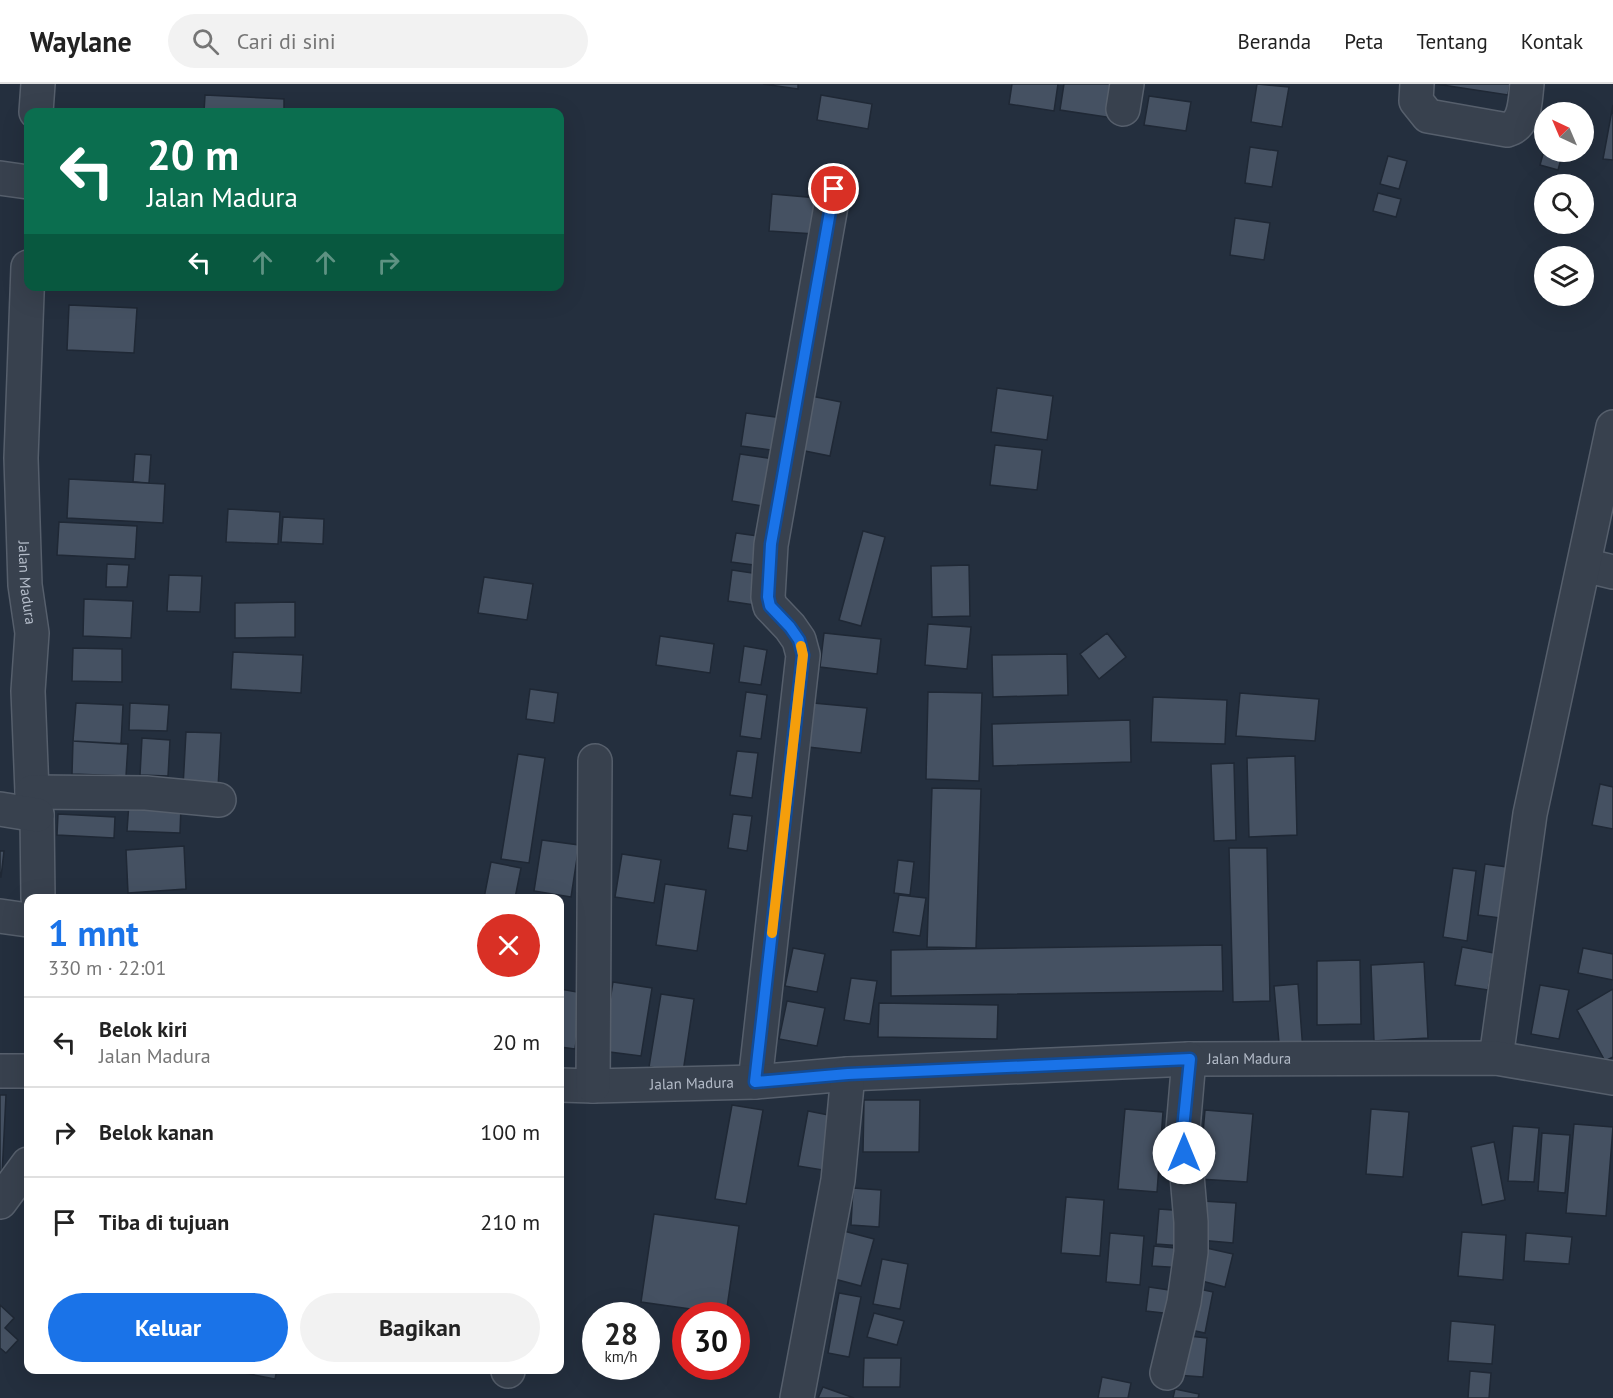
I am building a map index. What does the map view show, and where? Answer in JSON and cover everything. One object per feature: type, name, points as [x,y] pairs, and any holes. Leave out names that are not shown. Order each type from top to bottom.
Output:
[{"type":"street","points":[[36,108],[38,84]]},
{"type":"street","points":[[1417,84],[1416,101],[1428,116],[1507,130],[1519,124],[1527,84]]},
{"type":"street","points":[[0,178],[24,181]]},
{"type":"street","points":[[755,1082],[803,655],[799,640],[770,606],[768,597],[771,544],[834,189]]},
{"type":"street","name":"Jalan Madura","points":[[24,278],[13,307],[25,585],[32,633],[14,690],[35,804],[38,894]]},
{"type":"street","points":[[1496,1058],[1530,814],[1598,568],[1613,427]]},
{"type":"street","points":[[593,1086],[595,761]]},
{"type":"street","points":[[0,809],[146,793],[219,800]]},
{"type":"street","points":[[0,916],[24,919]]},
{"type":"street","name":"Jalan Madura","points":[[564,1085],[755,1082],[848,1074],[1190,1059],[1496,1058],[1613,1078]]},
{"type":"street","points":[[1167,1373],[1184,1302],[1191,1252],[1191,1222],[1183,1129],[1190,1059]]},
{"type":"street","points":[[0,1071],[24,1071]]},
{"type":"street","points":[[797,1398],[838,1180],[848,1074]]},
{"type":"street","points":[[0,1202],[24,1169]]},
{"type":"building","points":[[763,84],[798,84],[798,89]]},
{"type":"building","points":[[1012,84],[1058,84],[1054,111],[1009,104]]},
{"type":"building","points":[[1064,84],[1118,84],[1113,118],[1060,110]]},
{"type":"building","points":[[1257,84],[1289,87],[1282,127],[1251,122]]},
{"type":"building","points":[[1436,84],[1510,84],[1508,95]]},
{"type":"building","points":[[205,95],[284,99],[284,108],[204,108]]},
{"type":"building","points":[[821,95],[872,104],[868,129],[817,120]]},
{"type":"building","points":[[1149,96],[1191,102],[1186,131],[1144,125]]},
{"type":"building","points":[[1613,105],[1613,160],[1603,159]]},
{"type":"building","points":[[1250,147],[1278,151],[1272,187],[1245,183]]},
{"type":"building","points":[[1388,156],[1407,161],[1399,189],[1380,184]]},
{"type":"building","points":[[1541,162],[1560,162],[1558,170],[1540,165]]},
{"type":"building","points":[[1378,193],[1401,199],[1396,217],[1373,211]]},
{"type":"building","points":[[772,194],[818,198],[815,234],[769,231]]},
{"type":"building","points":[[1235,218],[1270,223],[1264,260],[1230,255]]},
{"type":"building","points":[[69,305],[137,308],[134,353],[67,350]]},
{"type":"building","points":[[997,388],[1053,396],[1047,440],[991,432]]},
{"type":"building","points":[[811,396],[841,402],[830,456],[800,450]]},
{"type":"building","points":[[746,413],[783,418],[778,451],[741,446]]},
{"type":"building","points":[[995,445],[1042,450],[1037,490],[990,485]]},
{"type":"building","points":[[135,454],[151,455],[149,483],[133,482]]},
{"type":"building","points":[[740,454],[775,459],[768,507],[732,501]]},
{"type":"building","points":[[69,479],[165,484],[163,523],[67,518]]},
{"type":"building","points":[[228,509],[280,512],[278,544],[226,542]]},
{"type":"building","points":[[283,517],[324,519],[323,544],[281,542]]},
{"type":"building","points":[[59,522],[137,526],[135,559],[57,555]]},
{"type":"building","points":[[863,531],[885,537],[861,626],[839,620]]},
{"type":"building","points":[[736,533],[758,536],[754,565],[731,562]]},
{"type":"building","points":[[107,564],[129,565],[127,587],[106,587]]},
{"type":"building","points":[[969,565],[970,616],[932,617],[931,566]]},
{"type":"building","points":[[732,570],[766,575],[761,606],[728,601]]},
{"type":"building","points":[[169,575],[202,576],[200,612],[167,611]]},
{"type":"building","points":[[484,577],[533,584],[527,620],[478,613]]},
{"type":"building","points":[[84,599],[133,601],[131,638],[83,636]]},
{"type":"building","points":[[295,602],[295,637],[235,638],[235,603]]},
{"type":"building","points":[[928,624],[971,627],[967,669],[925,665]]},
{"type":"building","points":[[824,633],[881,639],[877,674],[820,667]]},
{"type":"building","points":[[1107,633],[1126,657],[1099,679],[1080,654]]},
{"type":"building","points":[[660,636],[714,644],[710,673],[656,665]]},
{"type":"building","points":[[744,646],[767,650],[761,685],[739,682]]},
{"type":"building","points":[[73,648],[122,649],[122,682],[72,681]]},
{"type":"building","points":[[233,652],[303,655],[301,693],[231,689]]},
{"type":"building","points":[[1067,654],[1068,695],[993,697],[992,655]]},
{"type":"building","points":[[530,689],[558,693],[554,723],[526,719]]},
{"type":"building","points":[[746,692],[767,695],[761,739],[740,736]]},
{"type":"building","points":[[928,692],[982,693],[979,781],[926,779]]},
{"type":"building","points":[[1240,693],[1319,699],[1315,741],[1236,736]]},
{"type":"building","points":[[1153,697],[1227,700],[1225,744],[1151,742]]},
{"type":"building","points":[[76,703],[123,705],[121,744],[73,741]]},
{"type":"building","points":[[130,703],[169,705],[167,731],[129,730]]},
{"type":"building","points":[[813,703],[867,708],[861,753],[808,747]]},
{"type":"building","points":[[1130,720],[1131,762],[993,766],[992,724]]},
{"type":"building","points":[[186,732],[221,733],[218,788],[183,787]]},
{"type":"building","points":[[142,738],[170,740],[168,776],[140,775]]},
{"type":"building","points":[[73,741],[128,744],[126,776],[72,774]]},
{"type":"building","points":[[737,751],[758,753],[752,798],[730,795]]},
{"type":"building","points":[[518,754],[545,758],[529,863],[501,859]]},
{"type":"building","points":[[1295,756],[1297,835],[1249,837],[1247,758]]},
{"type":"building","points":[[1234,763],[1236,840],[1214,841],[1211,764]]},
{"type":"building","points":[[1600,784],[1613,787],[1613,829],[1592,825]]},
{"type":"building","points":[[932,788],[981,789],[976,948],[927,947]]},
{"type":"building","points":[[129,803],[181,806],[180,833],[127,831]]},
{"type":"building","points":[[58,814],[115,817],[114,838],[57,835]]},
{"type":"building","points":[[733,814],[752,816],[747,851],[728,848]]},
{"type":"building","points":[[542,840],[579,845],[571,897],[564,894],[534,891]]},
{"type":"building","points":[[184,846],[186,889],[128,893],[126,850]]},
{"type":"building","points":[[1229,848],[1267,848],[1270,1001],[1233,1002]]},
{"type":"building","points":[[0,851],[4,851],[1,877],[0,877]]},
{"type":"building","points":[[622,854],[661,860],[654,903],[615,897]]},
{"type":"building","points":[[898,860],[914,862],[910,895],[894,893]]},
{"type":"building","points":[[491,862],[521,868],[516,894],[485,894]]},
{"type":"building","points":[[1485,864],[1507,867],[1500,918],[1478,915]]},
{"type":"building","points":[[1453,868],[1476,871],[1467,941],[1443,937]]},
{"type":"building","points":[[665,884],[706,890],[697,951],[656,945]]},
{"type":"building","points":[[899,895],[926,898],[920,936],[893,932]]},
{"type":"building","points":[[1222,945],[1223,991],[891,996],[891,950]]},
{"type":"building","points":[[1462,947],[1494,953],[1488,990],[1455,985]]},
{"type":"building","points":[[793,948],[825,954],[817,992],[785,986]]},
{"type":"building","points":[[1583,948],[1613,954],[1613,980],[1578,973]]},
{"type":"building","points":[[1360,960],[1361,1024],[1317,1025],[1317,961]]},
{"type":"building","points":[[1424,962],[1428,1038],[1374,1041],[1371,965]]},
{"type":"building","points":[[851,978],[877,981],[870,1024],[844,1020]]},
{"type":"building","points":[[613,982],[652,988],[641,1056],[602,1051]]},
{"type":"building","points":[[1298,984],[1303,1051],[1280,1054],[1274,986]]},
{"type":"building","points":[[1540,985],[1569,990],[1559,1039],[1531,1034]]},
{"type":"building","points":[[1613,989],[1613,1057],[1605,1061],[1577,1010]]},
{"type":"building","points":[[564,990],[583,993],[575,1049],[564,1048]]},
{"type":"building","points":[[661,994],[694,999],[683,1072],[649,1067]]},
{"type":"building","points":[[787,1001],[825,1008],[817,1046],[779,1039]]},
{"type":"building","points":[[879,1003],[998,1005],[997,1039],[878,1037]]},
{"type":"building","points":[[0,1095],[6,1095],[2,1176],[0,1176]]},
{"type":"building","points":[[864,1100],[920,1100],[919,1152],[863,1152]]},
{"type":"building","points":[[732,1105],[763,1110],[746,1204],[715,1199]]},
{"type":"building","points":[[1125,1109],[1163,1112],[1157,1192],[1118,1189]]},
{"type":"building","points":[[1371,1109],[1409,1112],[1403,1177],[1366,1174]]},
{"type":"building","points":[[1205,1110],[1253,1114],[1247,1182],[1199,1179]]},
{"type":"building","points":[[808,1111],[839,1117],[829,1171],[798,1166]]},
{"type":"building","points":[[1574,1124],[1613,1127],[1606,1216],[1566,1213]]},
{"type":"building","points":[[1513,1126],[1539,1128],[1534,1182],[1508,1181]]},
{"type":"building","points":[[1542,1133],[1570,1135],[1565,1193],[1538,1191]]},
{"type":"building","points":[[1494,1142],[1505,1200],[1482,1205],[1471,1147]]},
{"type":"building","points":[[853,1188],[881,1190],[879,1227],[851,1225]]},
{"type":"building","points":[[1066,1197],[1104,1200],[1100,1256],[1061,1253]]},
{"type":"building","points":[[1202,1201],[1236,1203],[1233,1243],[1199,1240]]},
{"type":"building","points":[[1159,1209],[1186,1211],[1183,1246],[1156,1244]]},
{"type":"building","points":[[654,1214],[739,1226],[728,1302],[672,1302],[672,1306],[660,1305],[660,1302],[641,1302]]},
{"type":"building","points":[[840,1230],[874,1239],[861,1286],[827,1277]]},
{"type":"building","points":[[1462,1232],[1506,1235],[1503,1280],[1458,1276]]},
{"type":"building","points":[[1110,1233],[1144,1236],[1140,1285],[1106,1282]]},
{"type":"building","points":[[1526,1233],[1572,1237],[1569,1264],[1524,1261]]},
{"type":"building","points":[[1154,1246],[1186,1249],[1185,1268],[1152,1266]]},
{"type":"building","points":[[1202,1247],[1233,1254],[1225,1287],[1194,1279]]},
{"type":"building","points":[[882,1259],[908,1264],[900,1309],[873,1304]]},
{"type":"building","points":[[1149,1287],[1176,1291],[1172,1314],[1146,1311]]},
{"type":"building","points":[[1195,1288],[1213,1292],[1205,1333],[1186,1329]]},
{"type":"building","points":[[839,1293],[861,1297],[849,1357],[828,1353]]},
{"type":"building","points":[[0,1305],[14,1318],[5,1328],[18,1340],[6,1353],[0,1348]]},
{"type":"building","points":[[874,1313],[904,1321],[897,1345],[867,1337]]},
{"type":"building","points":[[1451,1321],[1495,1325],[1492,1364],[1448,1361]]},
{"type":"building","points":[[1180,1335],[1207,1338],[1203,1377],[1176,1375]]},
{"type":"building","points":[[864,1358],[901,1358],[900,1387],[863,1387]]},
{"type":"building","points":[[1470,1371],[1491,1373],[1489,1398],[1468,1398]]},
{"type":"building","points":[[249,1374],[276,1374],[275,1379]]},
{"type":"building","points":[[1102,1377],[1131,1383],[1128,1398],[1098,1398]]},
{"type":"building","points":[[823,1387],[854,1398],[818,1398]]},
{"type":"building","points":[[1175,1389],[1199,1394],[1198,1398],[1173,1398]]},
{"type":"slow traffic","points":[[772,933],[803,655],[801,646]]},
{"type":"route","points":[[834,189],[771,544],[768,597],[770,606],[799,640],[803,655],[755,1082],[848,1074],[1190,1059],[1183,1129],[1184,1153]]}]
